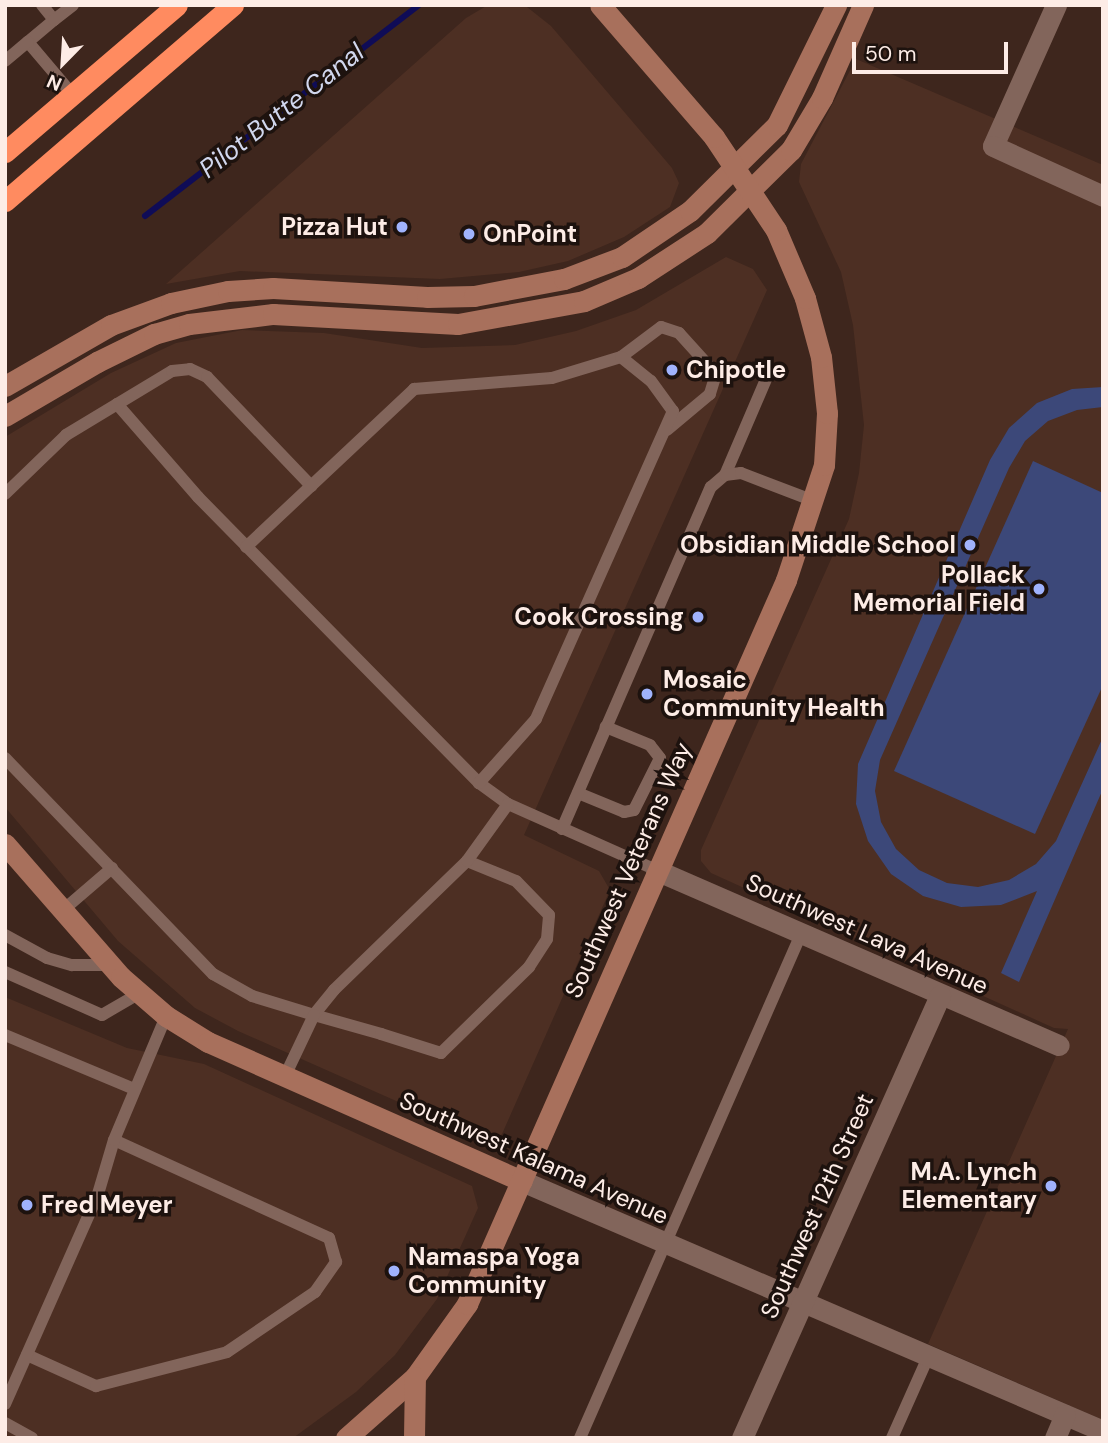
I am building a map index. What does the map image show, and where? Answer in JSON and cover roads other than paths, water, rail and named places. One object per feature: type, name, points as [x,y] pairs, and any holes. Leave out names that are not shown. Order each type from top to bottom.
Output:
[{"type":"highway","points":[[5,152],[177,5]]},
{"type":"highway","points":[[5,201],[233,5]]},
{"type":"main road","name":"Southwest Veterans Way","points":[[346,1438],[415,1377],[467,1304],[786,580],[824,465],[827,413],[821,357],[793,264],[738,169],[600,5]]},
{"type":"main road","points":[[5,386],[111,325],[172,303],[228,291],[286,288],[439,297],[518,291],[564,279],[622,257],[657,236],[738,169],[781,120],[836,5]]},
{"type":"main road","points":[[5,416],[97,362],[154,334],[189,324],[273,314],[458,324],[584,301],[638,278],[676,255],[753,192],[791,150],[822,98],[863,5]]},
{"type":"main road","name":"Southwest Kalama Avenue","points":[[5,844],[110,965],[166,1016],[208,1042],[522,1181]]},
{"type":"main road","points":[[414,1438],[415,1377]]},
{"type":"street","points":[[1056,5],[993,146],[1103,196]]},
{"type":"street","name":"Southwest Lava Avenue","points":[[656,870],[1059,1045]]},
{"type":"street","name":"Southwest 12th Street","points":[[742,1438],[940,995]]},
{"type":"street","name":"Southwest Kalama Avenue","points":[[522,1181],[664,1245],[1103,1431]]},
{"type":"street","points":[[1055,1438],[1065,1415]]},
{"type":"lane","points":[[42,5],[54,20]]},
{"type":"lane","points":[[5,61],[73,5]]},
{"type":"lane","points":[[28,42],[73,95]]},
{"type":"lane","points":[[246,547],[414,389],[552,378],[621,357],[661,327],[679,333],[716,374],[710,394],[664,432]]},
{"type":"lane","points":[[479,783],[536,719],[673,411],[651,381],[621,357]]},
{"type":"lane","points":[[5,494],[66,435],[172,371],[190,369],[207,377],[311,486]]},
{"type":"lane","points":[[562,829],[711,487],[724,475],[770,370]]},
{"type":"lane","points":[[117,404],[246,547],[479,783],[508,804],[656,870]]},
{"type":"lane","points":[[724,475],[741,473],[814,501]]},
{"type":"lane","points":[[578,793],[624,812],[634,810],[660,758],[660,751],[650,745],[606,727]]},
{"type":"lane","points":[[5,758],[214,974],[251,996],[441,1053],[529,967],[547,939],[549,915],[516,881],[467,861]]},
{"type":"lane","points":[[285,1076],[314,1014],[467,861],[508,804]]},
{"type":"lane","points":[[62,911],[112,869]]},
{"type":"lane","points":[[580,1438],[801,934]]},
{"type":"lane","points":[[5,935],[47,958],[72,965],[110,965]]},
{"type":"lane","points":[[5,972],[102,1015],[140,993]]},
{"type":"lane","points":[[5,1404],[98,1194],[114,1140],[166,1016]]},
{"type":"lane","points":[[5,1035],[134,1089]]},
{"type":"lane","points":[[27,1355],[96,1386],[227,1352],[315,1293],[336,1262],[329,1238],[114,1140]]},
{"type":"lane","points":[[892,1438],[928,1357]]},
{"type":"lane","points":[[5,1423],[32,1438]]},
{"type":"waterway","name":"Pilot Butte Canal","points":[[145,216],[419,5]]},
{"type":"place","name":"Pizza Hut","points":[[402,227]]},
{"type":"place","name":"OnPoint","points":[[469,234]]},
{"type":"place","name":"Chipotle","points":[[672,370]]},
{"type":"place","name":"Obsidian Middle School","points":[[970,545]]},
{"type":"place","name":"Pollack Memorial Field","points":[[1039,589]]},
{"type":"place","name":"Cook Crossing","points":[[698,617]]},
{"type":"place","name":"Mosaic Community Health","points":[[647,694]]},
{"type":"place","name":"M.A. Lynch Elementary","points":[[1051,1186]]},
{"type":"place","name":"Fred Meyer","points":[[27,1205]]},
{"type":"place","name":"Namaspa Yoga Community","points":[[394,1271]]}]
